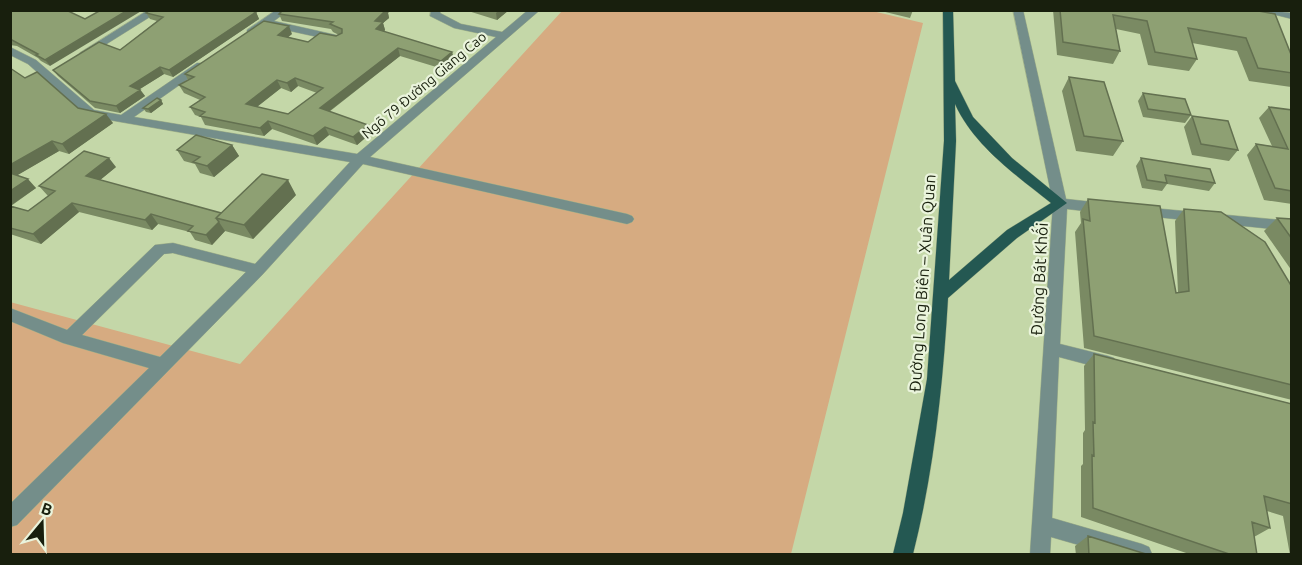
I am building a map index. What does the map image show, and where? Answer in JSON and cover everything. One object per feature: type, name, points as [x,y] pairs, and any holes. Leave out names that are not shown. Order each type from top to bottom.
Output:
[{"type":"main road","name":"Đường Long Biên – Xuân Quan","points":[[903,555],[913,513],[935,379],[950,141],[948,10]]},
{"type":"main road","points":[[941,295],[1012,234],[1060,204],[1007,161],[968,119],[948,77]]},
{"type":"street","points":[[75,59],[156,10]]},
{"type":"street","points":[[239,39],[284,10]]},
{"type":"street","points":[[436,10],[434,14],[458,26],[505,36]]},
{"type":"street","name":"Ngõ 79 Đường Giang Cao","points":[[10,518],[258,270],[360,159],[535,10]]},
{"type":"street","name":"Đường Bát Khối","points":[[1018,10],[1060,204],[1040,555]]},
{"type":"street","points":[[1268,10],[1292,16]]},
{"type":"street","points":[[266,23],[339,39]]},
{"type":"street","points":[[10,50],[51,73],[90,113],[360,159],[627,219]]},
{"type":"street","points":[[123,119],[212,57]]},
{"type":"street","points":[[1060,204],[1292,226]]},
{"type":"street","points":[[1250,223],[1262,242]]},
{"type":"street","points":[[69,338],[160,249],[173,248],[258,270]]},
{"type":"street","points":[[10,314],[69,338],[163,365]]},
{"type":"street","points":[[1053,349],[1121,366]]},
{"type":"street","points":[[1042,525],[1142,555]]},
{"type":"shaded area","points":[[868,10],[923,23],[791,554],[11,554],[10,302],[240,364],[562,11]]},
{"type":"building","points":[[10,10],[66,10],[85,19],[101,10],[128,10],[45,60],[10,39]]},
{"type":"building","points":[[150,10],[247,10],[256,12],[169,70],[160,67],[130,86],[140,90],[116,106],[90,101],[53,70],[99,42],[120,50],[163,17],[146,13]]},
{"type":"building","points":[[283,10],[386,10],[375,21],[383,22],[376,29],[452,52],[441,61],[398,48],[320,108],[368,125],[353,137],[325,127],[313,136],[268,121],[260,128],[200,116],[205,112],[190,107],[205,97],[179,85],[194,77],[185,74],[264,21],[289,26],[278,35],[308,42],[320,33],[336,36],[342,33],[342,29],[330,24],[333,22],[279,14]],"holes":[[[295,78],[323,88],[288,114],[246,104],[277,80],[287,83]]]},
{"type":"building","points":[[1060,10],[1253,10],[1275,14],[1292,57],[1292,73],[1258,68],[1246,38],[1188,28],[1197,59],[1155,52],[1147,21],[1113,15],[1120,51],[1063,42]]},
{"type":"building","points":[[10,68],[25,78],[37,72],[78,108],[106,114],[62,144],[52,141],[10,165]]},
{"type":"building","points":[[1069,77],[1104,82],[1123,141],[1084,136]]},
{"type":"building","points":[[1143,93],[1185,99],[1191,115],[1148,109]]},
{"type":"building","points":[[157,98],[161,100],[148,109],[143,108]]},
{"type":"building","points":[[1269,107],[1292,110],[1292,191],[1275,188],[1256,144],[1288,149]]},
{"type":"building","points":[[1192,116],[1228,121],[1238,150],[1201,144]]},
{"type":"building","points":[[196,135],[232,145],[207,166],[193,162],[200,157],[177,150]]},
{"type":"building","points":[[84,151],[109,158],[86,176],[221,213],[216,218],[219,222],[206,235],[188,231],[193,226],[151,214],[145,220],[72,203],[33,234],[10,228],[10,206],[28,211],[55,191],[39,186]]},
{"type":"building","points":[[1141,158],[1210,169],[1215,183],[1165,175],[1167,183],[1147,180]]},
{"type":"building","points":[[10,173],[28,179],[10,191]]},
{"type":"building","points":[[262,174],[288,180],[244,225],[216,218]]},
{"type":"building","points":[[1088,199],[1160,206],[1176,293],[1189,291],[1184,209],[1221,212],[1265,242],[1292,287],[1292,385],[1094,336],[1083,219],[1090,221]]},
{"type":"building","points":[[1277,218],[1292,219],[1292,239]]},
{"type":"building","points":[[1094,354],[1292,404],[1292,504],[1264,496],[1270,528],[1252,522],[1257,555],[1232,555],[1093,508]]},
{"type":"building","points":[[1088,536],[1149,555],[1089,555]]}]
